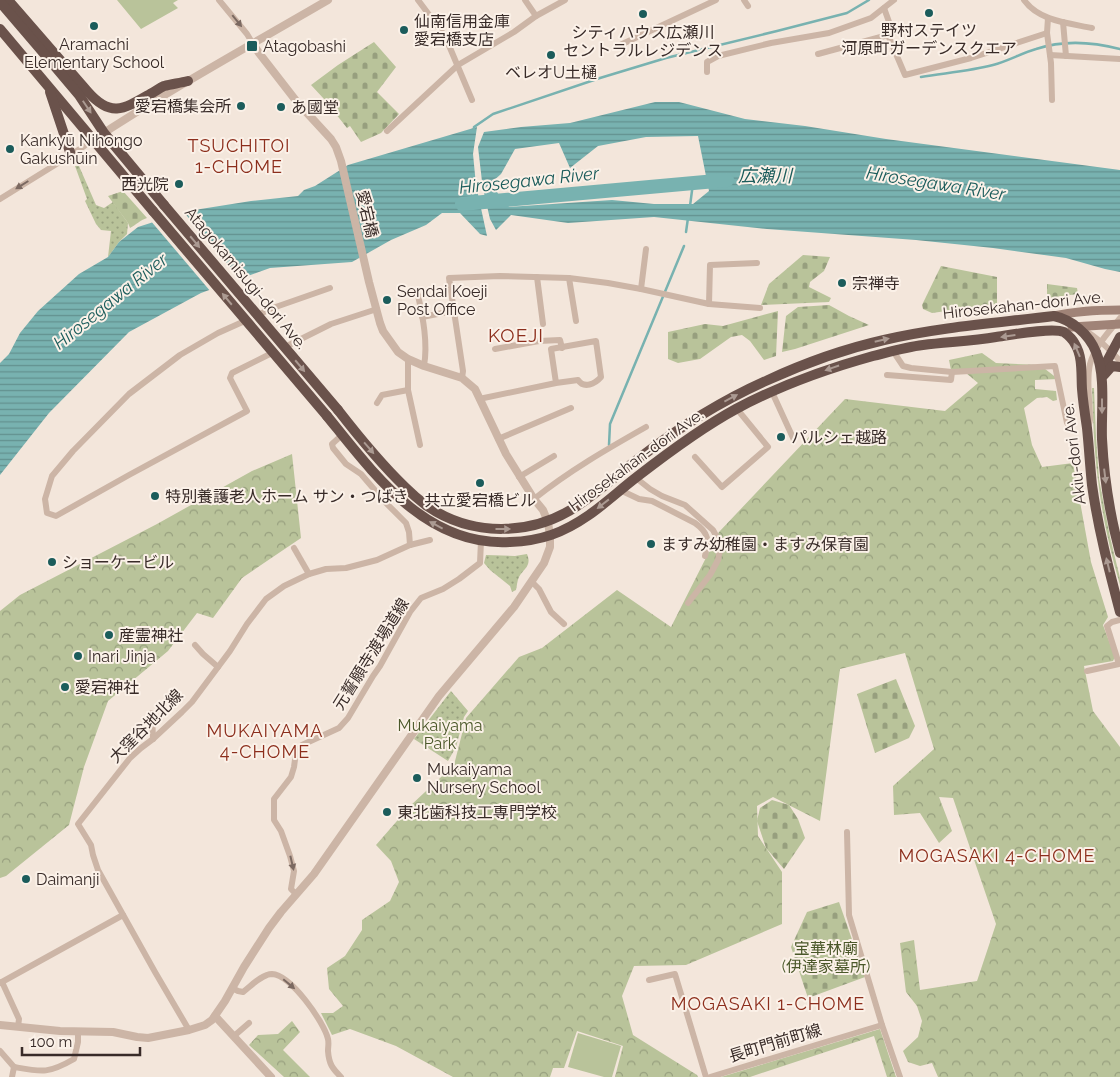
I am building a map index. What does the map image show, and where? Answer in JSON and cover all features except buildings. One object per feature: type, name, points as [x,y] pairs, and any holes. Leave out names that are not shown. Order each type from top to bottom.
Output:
[{"type":"highway","points":[[8,0],[101,105],[113,109],[128,107],[164,86],[188,81]]},
{"type":"highway","name":"Atagokamisugi-dori Ave.","points":[[0,2],[79,95],[104,133],[338,410]]},
{"type":"highway","name":"Atagokamisugi-dori Ave.","points":[[0,29],[327,416]]},
{"type":"highway","points":[[48,86],[71,155]]},
{"type":"highway","points":[[1054,316],[1063,318],[1076,326],[1098,347],[1102,378],[1104,465],[1111,515],[1120,553]]},
{"type":"highway","name":"Hirosekahan-dori Ave.","points":[[338,410],[390,473],[416,497],[435,511],[453,520],[489,529],[519,528],[548,522],[576,507],[642,456],[707,411],[797,367],[829,355],[883,340],[955,327],[1054,316]]},
{"type":"highway","name":"Hirosekahan-dori Ave.","points":[[327,416],[378,477],[406,506],[436,525],[457,535],[481,541],[500,543],[526,542],[550,536],[587,516],[679,444],[708,426],[772,392],[814,374],[850,362],[922,345],[1057,330]]},
{"type":"highway","name":"Akiu-dori Ave.","points":[[1057,330],[1064,332],[1070,337],[1080,353],[1082,390],[1098,522],[1120,612]]},
{"type":"highway","points":[[1102,378],[1106,363],[1120,337]]},
{"type":"highway","points":[[1102,378],[1112,366],[1120,368]]},
{"type":"main road","name":"Hirosekahan-dori Ave.","points":[[1054,316],[1068,312],[1120,310]]},
{"type":"main road","name":"Hirosekahan-dori Ave.","points":[[1057,330],[1118,322]]},
{"type":"street","points":[[219,0],[253,44]]},
{"type":"street","points":[[0,199],[188,81],[328,0]]},
{"type":"street","points":[[418,0],[445,36],[472,100]]},
{"type":"street","points":[[525,0],[536,16]]},
{"type":"street","points":[[387,130],[458,65],[565,0]]},
{"type":"street","points":[[618,46],[716,0]]},
{"type":"street","points":[[707,72],[707,62],[718,56],[771,43],[829,33],[871,18],[894,0]]},
{"type":"street","points":[[1024,0],[1032,9],[1048,18],[1092,28]]},
{"type":"street","points":[[818,54],[893,33],[884,8]]},
{"type":"street","points":[[1048,18],[1047,36],[1052,100]]},
{"type":"street","points":[[1063,22],[1066,56]]},
{"type":"street","points":[[888,35],[905,75],[1047,36]]},
{"type":"street","name":"愛宕橋","points":[[253,44],[297,102],[336,147],[380,323],[398,352],[408,359]]},
{"type":"street","points":[[1049,53],[1066,56],[1120,59]]},
{"type":"street","points":[[641,289],[646,249]]},
{"type":"street","points":[[709,304],[710,264],[757,263]]},
{"type":"street","points":[[462,378],[463,372],[453,311],[450,278],[500,276],[569,278],[608,282],[709,304],[760,308]]},
{"type":"street","points":[[537,277],[543,324]]},
{"type":"street","points":[[569,278],[576,321]]},
{"type":"street","points":[[330,288],[270,309],[218,333],[180,355],[129,394],[73,451],[52,476],[45,499],[47,513],[56,516],[247,411],[230,378],[232,373],[331,324],[377,309]]},
{"type":"street","points":[[418,295],[424,329],[424,366]]},
{"type":"street","points":[[422,317],[453,311]]},
{"type":"street","points":[[1087,430],[1090,420],[1090,366],[1098,347],[1118,322]]},
{"type":"street","points":[[495,349],[539,341],[560,340],[562,348]]},
{"type":"street","points":[[479,399],[556,383],[578,380],[580,384],[584,385],[596,382],[601,377],[596,341],[550,350],[556,383]]},
{"type":"street","points":[[1098,347],[1112,352],[1120,361]]},
{"type":"street","points":[[892,351],[904,366],[952,372],[1055,366],[1067,423]]},
{"type":"street","points":[[0,1025],[60,1031],[113,1032],[148,1038],[205,1025],[215,1016],[259,942],[281,912],[314,874],[439,696],[514,607],[544,563],[550,547],[548,522],[543,510],[519,477],[474,389],[462,378],[408,359],[408,390],[420,445]]},
{"type":"street","points":[[887,375],[951,380],[952,372]]},
{"type":"street","points":[[377,403],[382,395],[408,390]]},
{"type":"street","points":[[772,392],[794,440]]},
{"type":"street","points":[[498,438],[571,408]]},
{"type":"street","points":[[695,457],[722,487],[768,447],[738,409]]},
{"type":"street","points":[[534,499],[595,456],[646,427]]},
{"type":"street","points":[[342,435],[332,444],[333,448],[346,464],[361,474],[406,523],[410,545]]},
{"type":"street","points":[[519,477],[554,456]]},
{"type":"street","points":[[636,478],[662,496],[685,505],[712,530],[721,545],[718,560],[710,575],[688,603]]},
{"type":"street","points":[[620,490],[639,499],[652,501],[701,527],[706,532],[708,541],[705,556]]},
{"type":"street","name":"大窪谷地北線","points":[[189,1030],[98,870],[91,845],[78,824],[130,758],[192,702],[266,599],[284,586],[308,574],[326,569],[346,568],[377,560],[410,545],[430,540]]},
{"type":"street","name":"元誓願寺渡場道線","points":[[296,894],[292,888],[294,871],[290,856],[274,820],[274,800],[290,777],[294,767],[296,752],[302,745],[339,728],[348,718],[410,612],[421,598],[443,589],[480,563],[481,541]]},
{"type":"street","points":[[294,548],[308,574]]},
{"type":"street","points":[[532,582],[539,589],[551,612],[564,624]]},
{"type":"street","points":[[1087,671],[1119,664],[1107,626],[1112,622],[1120,620]]},
{"type":"street","points":[[195,645],[218,667]]},
{"type":"street","points":[[152,713],[153,739]]},
{"type":"street","points":[[847,832],[849,915],[900,1077]]},
{"type":"street","points":[[18,1027],[19,1019],[1,983],[123,915]]},
{"type":"street","points":[[232,988],[238,992],[243,992],[262,978],[274,974],[288,983],[308,1003],[317,1016],[328,1040],[330,1066],[341,1077]]},
{"type":"street","points":[[649,980],[675,974],[706,1077]]},
{"type":"street","points":[[215,1016],[271,1077]]},
{"type":"street","points":[[234,1036],[249,1023]]},
{"type":"street","name":"長町門前町線","points":[[710,1077],[882,1024]]},
{"type":"street","points":[[0,1051],[12,1074],[48,1071],[74,1059],[78,1042],[78,1031]]},
{"type":"green space","points":[[117,0],[178,0],[173,3],[178,8],[141,29]]},
{"type":"green space","points":[[374,42],[396,67],[377,92],[399,114],[381,133],[361,142],[350,126],[347,128],[311,85]]},
{"type":"green space","points":[[75,166],[79,166],[96,205],[104,208],[113,202],[128,223],[127,234],[108,257],[111,231],[101,230],[96,224],[85,201],[87,199]]},
{"type":"green space","points":[[123,191],[147,218],[130,228],[108,196]]},
{"type":"green space","points":[[803,255],[830,257],[824,271],[810,282],[809,287],[831,298],[829,302],[761,305],[769,284]]},
{"type":"green space","points":[[941,266],[997,277],[997,304],[932,313],[923,309],[922,305]]},
{"type":"green space","points":[[1047,284],[1077,288],[1078,294],[1047,298]]},
{"type":"green space","points":[[829,305],[869,325],[782,352],[786,316],[798,307]]},
{"type":"green space","points":[[778,311],[776,356],[764,360],[750,341],[742,335],[731,337],[700,359],[678,363],[668,359],[668,332],[705,324],[723,326]]},
{"type":"green space","points":[[982,353],[996,363],[1040,365],[1058,379],[1035,380],[1035,389],[1056,391],[1057,400],[1053,401],[1047,397],[1037,398],[1024,408],[1032,445],[1042,467],[1073,463],[1091,562],[1108,617],[1103,625],[1115,657],[1113,661],[1084,666],[1093,711],[1120,747],[1120,1077],[938,1077],[932,1063],[920,1066],[908,1062],[903,1051],[918,1037],[922,1021],[917,1006],[906,992],[900,943],[914,940],[920,990],[977,981],[996,924],[953,798],[939,797],[952,831],[939,843],[920,813],[894,815],[893,786],[934,749],[905,653],[840,669],[820,821],[773,797],[757,806],[758,836],[782,872],[782,924],[686,965],[634,966],[622,996],[633,1035],[698,1077],[615,1077],[623,1046],[577,1031],[564,1068],[553,1068],[550,1077],[453,1077],[396,1046],[350,1029],[332,1035],[321,1013],[333,1013],[343,1006],[329,989],[327,968],[345,956],[362,930],[362,920],[390,901],[399,882],[391,861],[376,845],[410,806],[454,765],[466,718],[519,657],[542,648],[617,590],[671,627],[719,532],[845,399],[945,411],[978,383],[966,373],[951,370],[949,360]]},
{"type":"green space","points":[[1092,388],[1094,388],[1099,479],[1120,585],[1107,533],[1100,493]]},
{"type":"green space","points":[[292,454],[301,538],[242,578],[213,618],[197,613],[168,651],[108,701],[84,767],[69,825],[6,876],[0,878],[0,611],[20,595],[157,524],[252,471]]},
{"type":"green space","points":[[527,554],[529,561],[527,567],[519,577],[516,590],[512,592],[510,586],[484,563],[486,555],[515,556]]},
{"type":"green space","points":[[896,679],[915,726],[909,738],[875,753],[857,694]]},
{"type":"green space","name":"Mukaiyama Park","points":[[451,691],[468,711],[464,717],[456,747],[448,761],[414,739]]},
{"type":"green space","points":[[772,800],[789,805],[798,819],[805,838],[784,869],[766,848],[757,821],[760,808]]},
{"type":"green space","name":"宝華林廟 (伊達家墓所)","points":[[839,902],[865,977],[808,998],[791,947],[807,912]]},
{"type":"green space","points":[[292,1021],[300,1032],[283,1050],[310,1077],[284,1077],[249,1045],[258,1035],[278,1034]]},
{"type":"green space","points":[[880,1029],[896,1077],[887,1077],[874,1036],[750,1077],[721,1077]]},
{"type":"green space","points":[[578,1033],[621,1046],[612,1077],[604,1077],[568,1067]]},
{"type":"water","name":"広瀬川","points":[[655,102],[679,102],[745,119],[1120,170],[1120,272],[1066,258],[993,248],[916,240],[767,229],[654,217],[568,223],[511,215],[496,230],[490,219],[484,193],[493,186],[507,207],[612,200],[654,204],[693,204],[709,191],[698,136],[646,137],[598,146],[570,168],[559,143],[515,149],[501,174],[483,190],[478,147],[484,132],[570,123]]},
{"type":"water","points":[[477,127],[473,154],[476,185],[487,236],[480,234],[460,213],[442,213],[426,225],[391,240],[352,262],[270,268],[201,293],[129,332],[49,413],[0,475],[0,363],[9,354],[20,333],[38,311],[79,274],[108,257],[119,242],[138,227],[188,211],[298,196],[304,190],[315,186],[348,165]]},
{"type":"pier","points":[[182,210],[242,281],[211,292],[150,220]]},
{"type":"waterway","points":[[474,130],[474,127],[493,114],[600,78],[666,58],[847,13],[869,0]]},
{"type":"waterway","points":[[921,77],[993,65],[1046,46],[1057,44],[1089,44],[1120,49]]},
{"type":"waterway","name":"Hirosegawa River","points":[[462,204],[727,180]]},
{"type":"waterway","points":[[690,206],[693,183]]},
{"type":"waterway","points":[[686,232],[688,218]]},
{"type":"waterway","points":[[609,445],[610,424],[684,246]]},
{"type":"place","name":"野村ステイツ 河原町ガーデンスクエア","points":[[929,13]]},
{"type":"place","name":"シティハウス広瀬川 セントラルレジデンス","points":[[643,14]]},
{"type":"place","name":"Aramachi Elementary School","points":[[94,26]]},
{"type":"place","name":"仙南信用金庫 愛宕橋支店","points":[[404,30]]},
{"type":"place","name":"Atagobashi","points":[[252,46]]},
{"type":"place","name":"ベレオU土樋","points":[[551,55]]},
{"type":"place","name":"愛宕橋集会所","points":[[241,106]]},
{"type":"place","name":"あ國堂","points":[[281,107]]},
{"type":"place","name":"Kankyū Nihongo Gakushūin","points":[[10,149]]},
{"type":"place","name":"西光院","points":[[179,184]]},
{"type":"place","name":"宗禅寺","points":[[842,283]]},
{"type":"place","name":"Sendai Koeji Post Office","points":[[387,300]]},
{"type":"place","name":"パルシェ越路","points":[[781,437]]},
{"type":"place","name":"共立愛宕橋ビル","points":[[480,483]]},
{"type":"place","name":"特別養護老人ホーム サン・つばき","points":[[155,496]]},
{"type":"place","name":"ますみ幼稚園・ますみ保育園","points":[[651,544]]},
{"type":"place","name":"ショーケービル","points":[[52,562]]},
{"type":"place","name":"産霊神社","points":[[109,635]]},
{"type":"place","name":"Inari Jinja","points":[[78,656]]},
{"type":"place","name":"愛宕神社","points":[[65,687]]},
{"type":"place","name":"Mukaiyama Nursery School","points":[[417,778]]},
{"type":"place","name":"東北歯科技工専門学校","points":[[387,812]]},
{"type":"place","name":"Daimanji","points":[[26,879]]},
{"type":"district","name":"TSUCHITOI 1-CHOME","points":[[239,155]]},
{"type":"district","name":"KOEJI","points":[[516,335]]},
{"type":"district","name":"MUKAIYAMA 4-CHOME","points":[[265,740]]},
{"type":"district","name":"MOGASAKI 4-CHOME","points":[[997,855]]},
{"type":"district","name":"MOGASAKI 1-CHOME","points":[[768,1003]]}]
